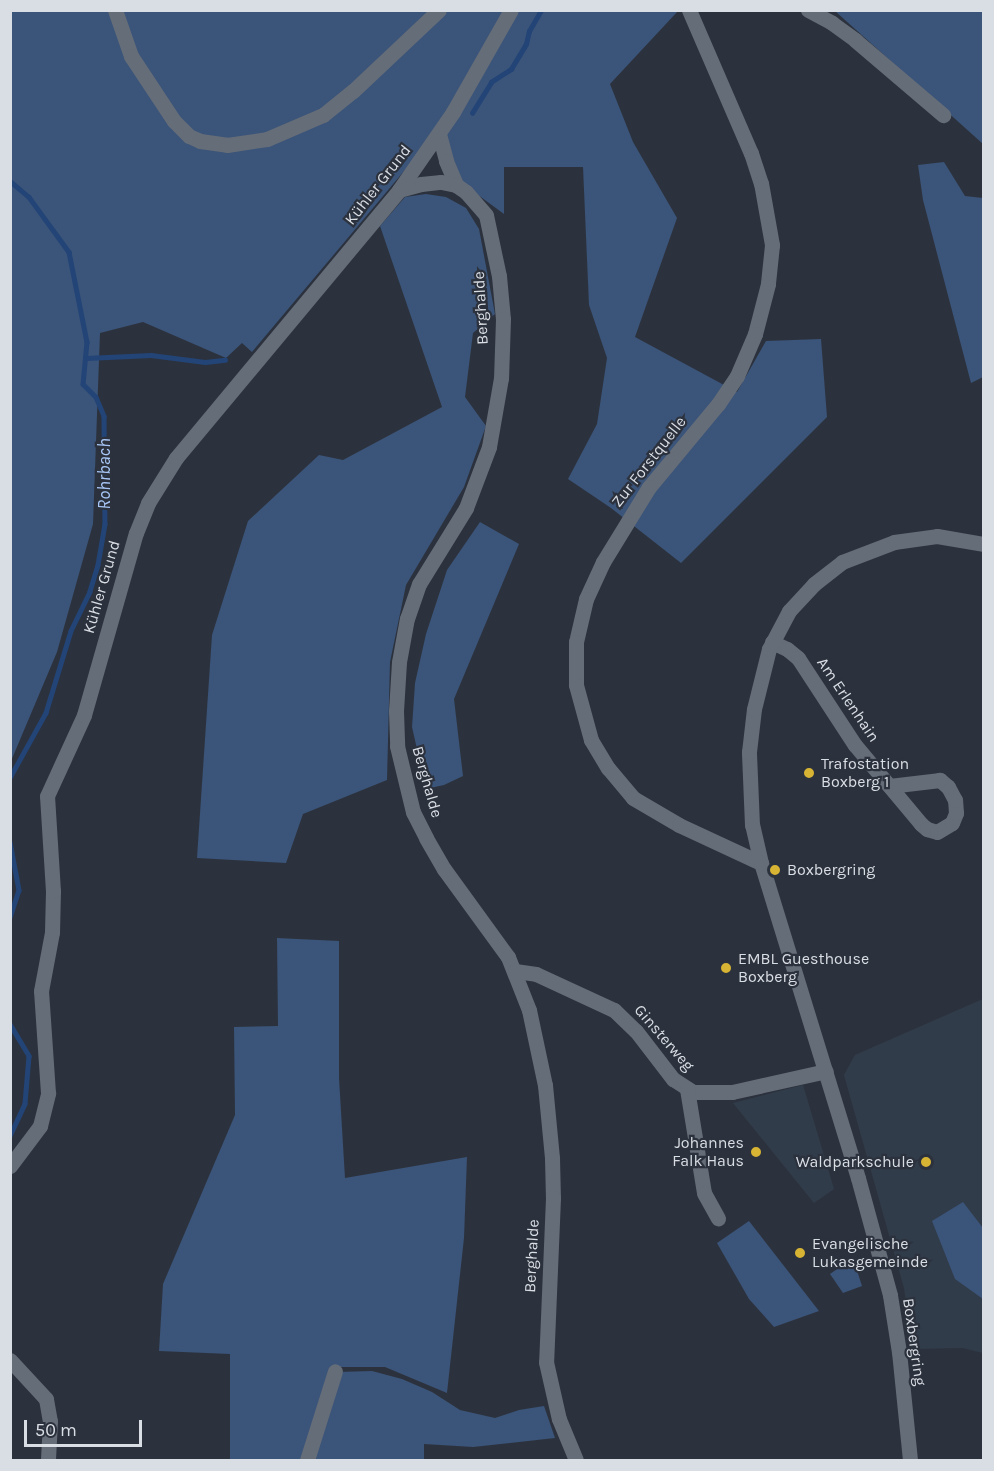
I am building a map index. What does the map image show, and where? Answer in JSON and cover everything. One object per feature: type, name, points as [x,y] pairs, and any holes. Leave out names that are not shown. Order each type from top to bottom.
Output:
[{"type":"street","points":[[115,10],[120,31],[131,56],[174,121],[185,133],[200,141],[227,146],[250,143],[283,134],[323,115],[346,97],[439,10]]},
{"type":"street","name":"Kühler Grund","points":[[10,1166],[40,1126],[48,1093],[41,991],[52,932],[53,891],[47,796],[84,715],[142,517],[176,458],[399,190],[439,134],[511,10]]},
{"type":"street","name":"Zur Forstquelle","points":[[689,10],[761,183],[771,245],[768,285],[755,334],[737,376],[718,404],[649,487],[603,562],[586,599],[576,642],[576,685],[591,740],[608,768],[633,798],[679,825],[761,863]]},
{"type":"street","points":[[808,10],[832,23],[855,40],[943,115]]},
{"type":"street","name":"Berghalde","points":[[439,134],[446,161],[456,185],[482,209],[491,229],[503,319],[501,378],[484,467],[466,508],[419,584],[407,618],[399,662],[396,711],[397,746],[413,812],[426,838],[515,971],[540,1055],[549,1118],[553,1198],[546,1362],[556,1410],[576,1461]]},
{"type":"street","points":[[399,190],[428,183],[456,185]]},
{"type":"street","name":"Boxbergring","points":[[910,1461],[899,1352],[890,1295],[826,1071],[761,863],[752,825],[749,752],[759,683],[772,642],[789,611],[831,569],[858,555],[894,542],[921,537],[952,537],[984,544]]},
{"type":"street","name":"Am Erlenhain","points":[[772,642],[787,649],[798,658],[855,745],[889,786]]},
{"type":"street","name":"Ginsterweg","points":[[515,971],[536,974],[614,1010],[636,1031],[673,1079],[687,1089],[701,1094],[732,1092],[826,1071]]},
{"type":"street","name":"Ginsterweg","points":[[687,1089],[704,1193],[715,1213]]},
{"type":"street","points":[[10,1360],[46,1399],[50,1421],[48,1461]]},
{"type":"street","points":[[307,1461],[335,1371]]},
{"type":"shaded area","points":[[11,11],[678,11],[610,84],[633,142],[677,218],[635,337],[737,392],[766,341],[821,339],[827,417],[681,563],[611,508],[568,479],[597,424],[607,358],[589,305],[583,167],[504,167],[504,214],[459,181],[443,135],[415,158],[252,352],[242,343],[226,358],[143,322],[100,333],[93,524],[57,652],[11,761]]},
{"type":"shaded area","points":[[835,11],[983,11],[983,144]]},
{"type":"shaded area","points":[[944,162],[965,196],[983,198],[983,377],[971,383],[923,200],[918,165]]},
{"type":"shaded area","points":[[426,194],[446,197],[466,208],[479,229],[495,314],[473,333],[465,397],[486,426],[464,487],[406,585],[390,662],[387,780],[303,814],[286,863],[197,858],[212,635],[248,521],[319,455],[343,460],[442,407],[380,226],[405,197]]},
{"type":"shaded area","points":[[480,522],[519,544],[454,699],[463,776],[444,785],[426,789],[412,727],[415,683],[426,634],[447,570]]},
{"type":"shaded area","points":[[277,938],[339,941],[339,1078],[345,1178],[467,1157],[464,1238],[447,1393],[385,1367],[334,1367],[337,1372],[372,1371],[402,1379],[432,1392],[460,1410],[495,1418],[519,1410],[544,1406],[555,1438],[473,1447],[424,1444],[424,1460],[230,1460],[230,1354],[159,1351],[163,1284],[235,1115],[234,1027],[278,1026]]},
{"type":"shaded area","name":"Waldparkschule","points":[[983,999],[983,1353],[963,1348],[913,1349],[904,1288],[844,1075],[855,1055]]},
{"type":"shaded area","points":[[803,1085],[834,1189],[814,1203],[733,1103]]},
{"type":"shaded area","points":[[963,1202],[983,1228],[983,1299],[955,1279],[932,1221]]},
{"type":"shaded area","points":[[749,1221],[819,1311],[774,1327],[749,1299],[717,1243]]},
{"type":"shaded area","points":[[853,1258],[862,1286],[843,1293],[830,1274]]},
{"type":"waterway","points":[[472,113],[491,82],[511,69],[526,44],[529,31],[541,10]]},
{"type":"waterway","name":"Rohrbach","points":[[10,181],[29,197],[69,252],[87,342],[83,384],[96,397],[104,416],[105,524],[98,565],[90,592],[71,631],[46,713],[10,778]]},
{"type":"waterway","points":[[86,358],[151,355],[205,362],[225,360]]},
{"type":"waterway","name":"Rohrbach","points":[[10,842],[19,890],[10,918]]},
{"type":"waterway","name":"Rohrbach","points":[[10,1024],[29,1056],[25,1104],[10,1136]]},
{"type":"place","name":"Trafostation Boxberg 1","points":[[809,773]]},
{"type":"place","name":"Boxbergring","points":[[775,870]]},
{"type":"place","name":"EMBL Guesthouse Boxberg","points":[[726,968]]},
{"type":"place","name":"Johannes Falk Haus","points":[[756,1152]]},
{"type":"place","name":"Waldparkschule","points":[[926,1162]]},
{"type":"place","name":"Evangelische Lukasgemeinde","points":[[800,1253]]}]
